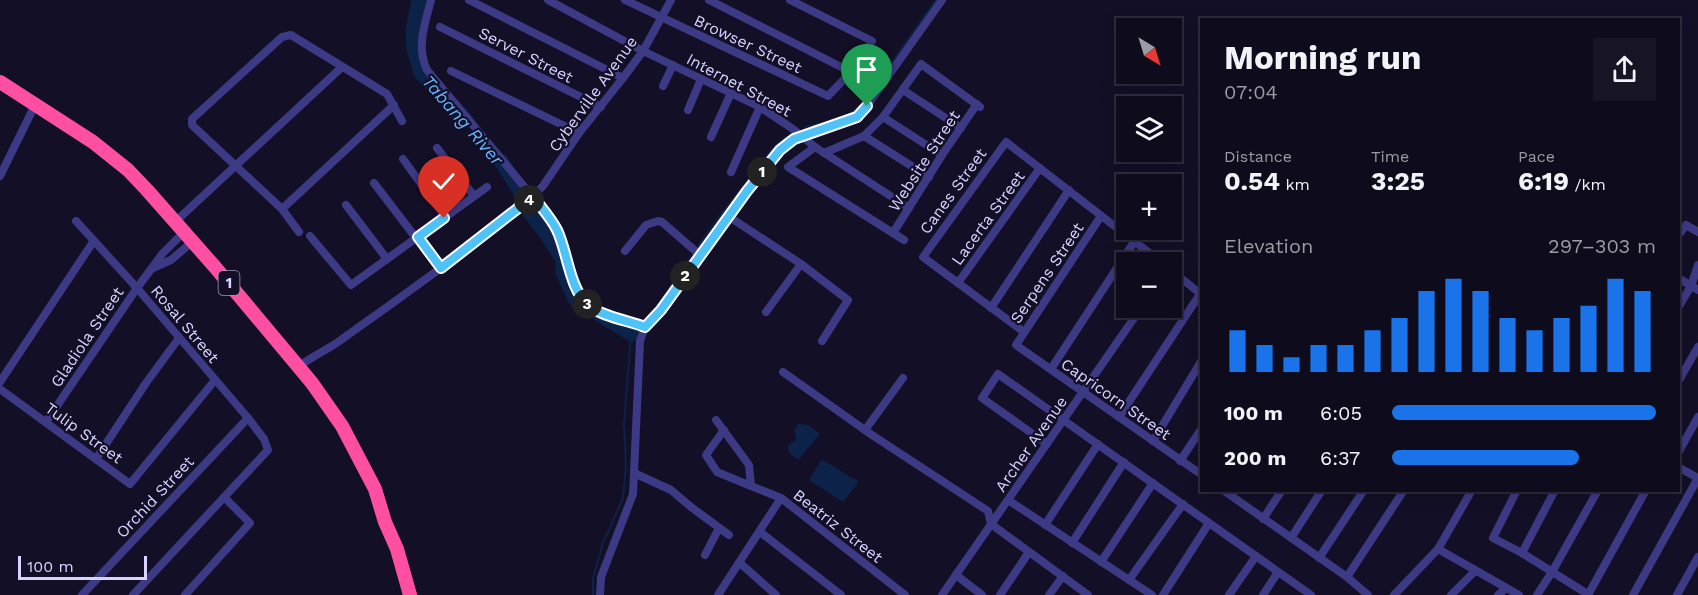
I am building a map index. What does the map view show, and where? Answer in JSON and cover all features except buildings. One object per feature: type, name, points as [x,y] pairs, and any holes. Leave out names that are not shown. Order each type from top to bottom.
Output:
[{"type":"highway","name":"1","points":[[0,82],[93,142],[128,170],[184,232],[312,383],[342,426],[375,489],[385,522],[397,549],[410,595]]},
{"type":"street","points":[[431,0],[422,35],[423,61],[427,70],[556,229],[570,267],[573,283],[581,297],[590,307],[603,314],[645,327]]},
{"type":"street","points":[[469,0],[623,78]]},
{"type":"street","name":"Internet Street","points":[[548,0],[643,51],[760,108],[909,208]]},
{"type":"street","name":"Browser Street","points":[[625,0],[828,96],[851,72]]},
{"type":"street","name":"Cyberville Avenue","points":[[298,367],[334,345],[441,268],[543,186],[579,133],[643,51],[671,0]]},
{"type":"street","points":[[709,0],[851,72],[872,41],[790,0]]},
{"type":"street","points":[[600,595],[601,577],[633,494],[640,341],[645,327],[661,310],[697,252],[772,159],[794,139],[857,117],[942,0]]},
{"type":"street","name":"Server Street","points":[[440,27],[601,107]]},
{"type":"street","points":[[299,232],[282,209],[192,125],[192,120],[282,37],[291,35],[387,94],[402,121]]},
{"type":"street","name":"Website Street","points":[[893,233],[942,155],[979,106],[921,64],[903,90]]},
{"type":"street","points":[[663,86],[673,65]]},
{"type":"street","points":[[184,232],[235,166],[342,67]]},
{"type":"street","points":[[452,71],[579,133]]},
{"type":"street","points":[[688,110],[701,79]]},
{"type":"street","points":[[825,153],[864,136],[883,117],[903,90],[961,128]]},
{"type":"street","points":[[711,137],[731,93]]},
{"type":"street","points":[[0,176],[35,105]]},
{"type":"street","points":[[282,209],[394,105]]},
{"type":"street","points":[[731,172],[760,108]]},
{"type":"street","points":[[883,117],[942,155]]},
{"type":"street","points":[[864,136],[929,177]]},
{"type":"street","name":"Canes Street","points":[[958,283],[923,257],[1006,142],[1040,168]]},
{"type":"street","points":[[815,147],[788,167],[904,240]]},
{"type":"street","points":[[437,148],[474,196]]},
{"type":"street","points":[[403,159],[444,218]]},
{"type":"street","points":[[1040,168],[1148,252]]},
{"type":"street","name":"Lacerta Street","points":[[958,283],[1040,168]]},
{"type":"street","points":[[374,183],[441,268]]},
{"type":"street","points":[[310,236],[351,285],[487,186]]},
{"type":"street","points":[[991,308],[1069,190]]},
{"type":"street","points":[[346,205],[387,259]]},
{"type":"street","points":[[728,216],[801,264],[848,300],[822,341]]},
{"type":"street","name":"Serpens Street","points":[[1016,345],[1101,216]]},
{"type":"street","name":"Rosal Street","points":[[76,221],[137,288],[264,439],[268,450],[224,496]]},
{"type":"street","points":[[625,251],[646,225],[658,221],[697,252]]},
{"type":"street","points":[[1680,233],[1686,225],[1698,232]]},
{"type":"street","name":"Gladiola Street","points":[[151,269],[171,260],[184,232]]},
{"type":"street","name":"Gladiola Street","points":[[46,422],[137,288],[163,253],[184,232]]},
{"type":"street","points":[[0,382],[93,242]]},
{"type":"street","points":[[1051,369],[1134,242]]},
{"type":"street","points":[[766,312],[801,264]]},
{"type":"street","points":[[1680,306],[1694,288],[1698,266]]},
{"type":"street","points":[[1182,279],[1200,293]]},
{"type":"street","points":[[1680,279],[1694,288]]},
{"type":"street","points":[[958,283],[1024,333]]},
{"type":"street","points":[[1119,417],[1200,296]]},
{"type":"street","name":"Archer Avenue","points":[[942,595],[1134,318]]},
{"type":"street","points":[[96,459],[178,338]]},
{"type":"street","name":"Capricorn Street","points":[[1016,345],[1200,475]]},
{"type":"street","points":[[1680,378],[1698,347]]},
{"type":"street","points":[[1153,441],[1200,363]]},
{"type":"street","points":[[783,372],[865,430],[988,511],[991,524],[1088,595]]},
{"type":"street","points":[[1047,444],[982,398],[998,374],[1309,594]]},
{"type":"street","points":[[865,430],[903,378]]},
{"type":"street","name":"Tulip Street","points":[[0,389],[130,484],[215,380]]},
{"type":"street","points":[[1680,449],[1698,417]]},
{"type":"street","name":"Orchid Street","points":[[82,595],[248,418]]},
{"type":"street","points":[[716,420],[749,465],[751,486]]},
{"type":"street","name":"Beatriz Street","points":[[723,430],[706,456],[717,472],[781,498],[905,595]]},
{"type":"street","points":[[1180,460],[1200,431]]},
{"type":"street","points":[[1045,525],[1098,444]]},
{"type":"street","points":[[1072,543],[1124,462]]},
{"type":"street","points":[[1633,595],[1698,477],[1680,468]]},
{"type":"street","points":[[634,473],[671,490],[729,535]]},
{"type":"street","points":[[1101,562],[1154,483]]},
{"type":"street","points":[[1226,492],[1347,577],[1368,595]]},
{"type":"street","points":[[1235,499],[1239,492]]},
{"type":"street","points":[[1263,519],[1281,492]]},
{"type":"street","points":[[1291,538],[1321,492]]},
{"type":"street","points":[[1319,558],[1363,492]]},
{"type":"street","points":[[1347,577],[1403,492]]},
{"type":"street","points":[[1394,595],[1438,549],[1471,492]]},
{"type":"street","points":[[1516,492],[1493,538],[1522,553],[1588,595],[1645,492]]},
{"type":"street","points":[[1522,553],[1554,492]]},
{"type":"street","points":[[1537,595],[1597,492]]},
{"type":"street","points":[[133,595],[224,496],[250,523],[185,595]]},
{"type":"street","points":[[718,595],[781,498]]},
{"type":"street","points":[[1008,500],[1152,595]]},
{"type":"street","points":[[1129,580],[1182,504]]},
{"type":"street","points":[[1163,595],[1209,523]]},
{"type":"street","points":[[705,555],[720,528]]},
{"type":"street","points":[[760,532],[841,595]]},
{"type":"street","points":[[1438,549],[1519,595]]},
{"type":"street","points":[[1000,595],[1029,552]]},
{"type":"street","points":[[1229,595],[1256,556]]},
{"type":"street","points":[[1677,595],[1698,557]]},
{"type":"street","points":[[740,563],[776,595]]},
{"type":"street","points":[[1451,595],[1475,571]]},
{"type":"street","points":[[1263,595],[1278,572]]},
{"type":"street","points":[[956,575],[981,595]]},
{"type":"street","points":[[1049,595],[1063,576]]},
{"type":"street","points":[[1498,595],[1506,588]]},
{"type":"water","points":[[799,424],[808,425],[820,434],[798,460],[790,454],[788,445],[796,440],[795,429]]},
{"type":"water","points":[[821,460],[857,480],[858,483],[843,502],[809,480]]},
{"type":"waterway","name":"Tabang River","points":[[419,0],[413,30],[414,49],[421,73],[466,120]]},
{"type":"waterway","points":[[846,117],[863,103],[936,0]]},
{"type":"waterway","points":[[805,127],[838,120]]},
{"type":"waterway","points":[[697,248],[773,148],[786,137]]},
{"type":"waterway","name":"Tabang River","points":[[501,161],[519,189],[528,210],[563,259],[563,272],[575,299],[631,334]]},
{"type":"waterway","points":[[644,321],[694,253]]},
{"type":"waterway","points":[[593,595],[593,578],[603,543],[623,498],[626,466],[624,424],[631,334],[636,329]]},
{"type":"route","points":[[444,218],[418,237],[441,268],[530,199],[532,195],[556,229],[570,267],[573,283],[581,297],[590,307],[603,314],[645,327],[661,310],[747,191],[780,150],[794,139],[857,117],[867,106]]}]
